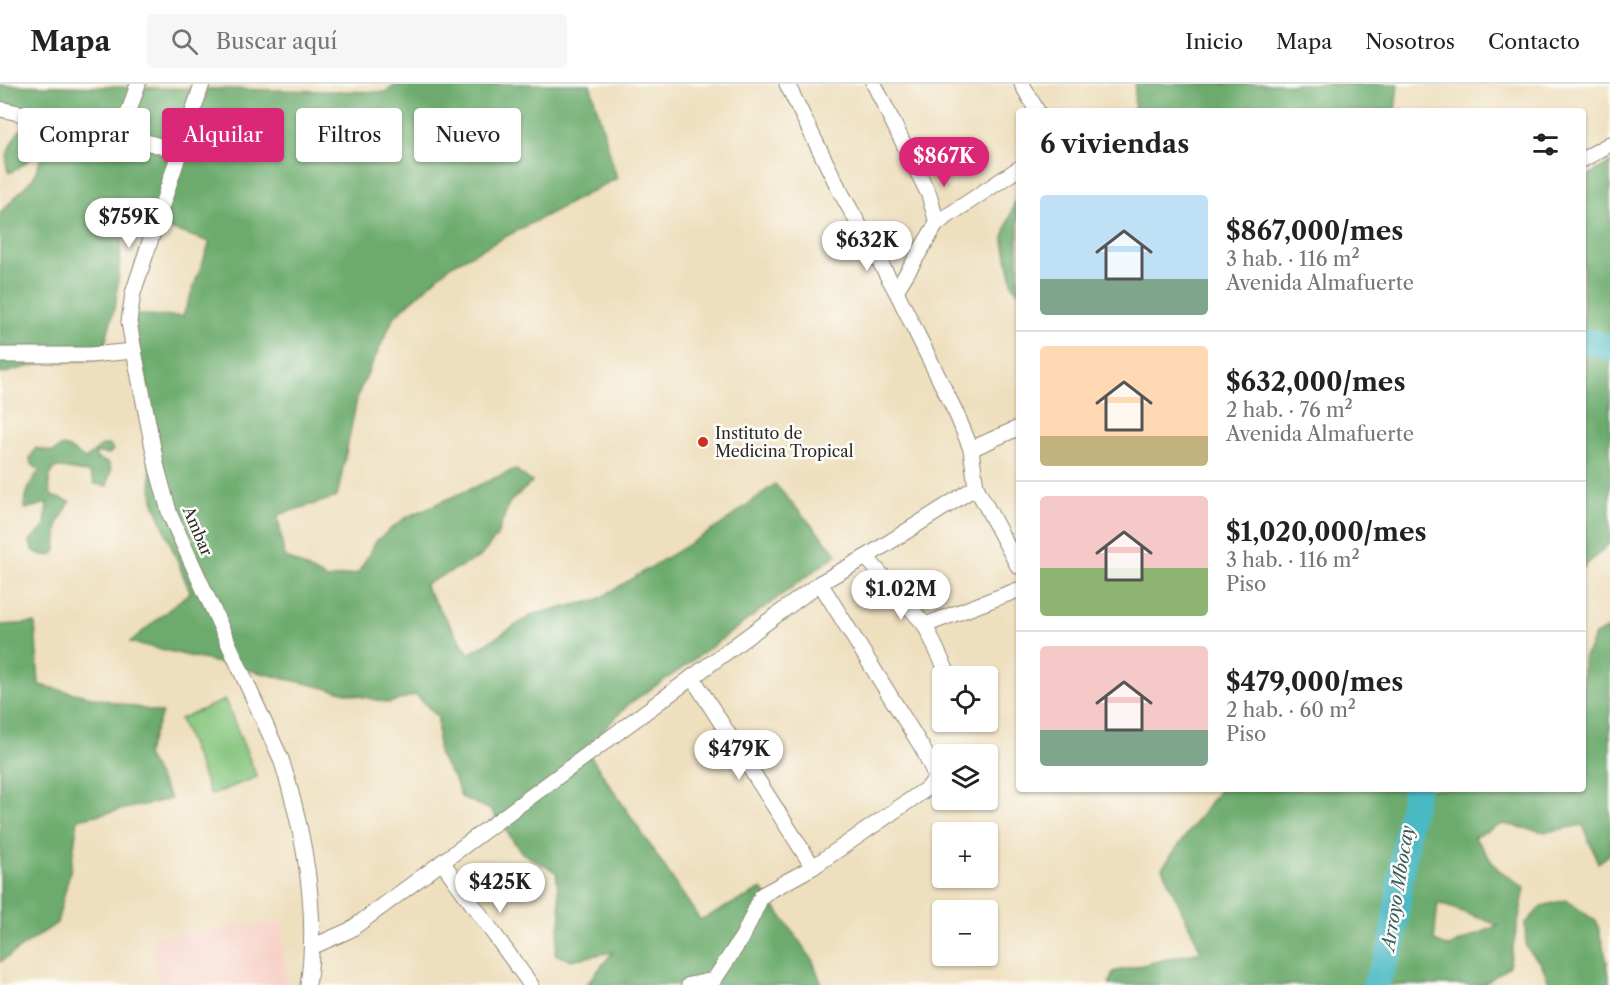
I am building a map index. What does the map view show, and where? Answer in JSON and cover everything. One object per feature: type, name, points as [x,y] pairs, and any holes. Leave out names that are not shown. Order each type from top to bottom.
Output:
[{"type":"street","points":[[130,108],[138,84]]},
{"type":"street","name":"Ambar","points":[[193,108],[202,84]]},
{"type":"street","points":[[787,84],[840,191],[896,291],[971,449],[976,487],[1016,562]]},
{"type":"street","points":[[874,84],[929,195],[936,223]]},
{"type":"street","points":[[1022,84],[1035,108]]},
{"type":"street","points":[[0,109],[18,113]]},
{"type":"street","points":[[1586,158],[1610,144]]},
{"type":"street","name":"Ambar","points":[[174,162],[133,293],[129,322],[156,468],[170,515],[282,759],[294,799],[306,868],[314,946],[308,985]]},
{"type":"street","points":[[896,291],[936,223],[1016,170]]},
{"type":"street","points":[[0,355],[90,355],[134,351]]},
{"type":"street","points":[[971,449],[1016,429]]},
{"type":"street","points":[[314,946],[350,930],[820,583],[866,557],[976,487]]},
{"type":"street","points":[[866,557],[926,625],[944,666]]},
{"type":"street","points":[[689,985],[714,980],[743,936],[762,895],[813,867],[929,787],[936,777],[923,749],[820,583]]},
{"type":"street","points":[[926,625],[1016,591]]},
{"type":"street","points":[[692,676],[813,867]]},
{"type":"street","points":[[442,862],[531,985]]},
{"type":"shaded area","points":[[281,922],[286,985],[157,985],[153,937]]},
{"type":"green space","points":[[397,84],[590,84],[617,178],[450,266],[394,317],[358,394],[337,497],[278,515],[284,556],[327,579],[358,573],[377,540],[405,518],[515,469],[532,482],[509,503],[497,536],[480,557],[424,585],[469,654],[534,614],[597,600],[719,526],[775,484],[837,554],[681,669],[630,703],[585,748],[700,920],[762,889],[812,959],[822,985],[586,985],[613,952],[570,960],[555,954],[561,915],[556,872],[522,853],[491,810],[461,797],[456,782],[438,754],[438,717],[416,695],[389,703],[130,642],[190,592],[153,500],[135,315],[183,316],[210,242],[161,226],[125,205],[116,302],[101,358],[43,363],[0,374],[0,213],[34,177],[39,162],[150,162],[150,108],[59,108],[60,105],[49,108],[18,108],[18,116],[0,116],[0,85],[385,92]]},
{"type":"green space","points":[[1135,84],[1398,84],[1395,108],[1134,108]]},
{"type":"green space","points":[[18,133],[18,162],[26,162],[9,173],[8,153]]},
{"type":"green space","points":[[1610,162],[1610,543],[1586,565],[1586,177]]},
{"type":"green space","points":[[1016,199],[1016,290],[1013,287],[1003,237]]},
{"type":"green space","points":[[103,445],[110,445],[113,450],[109,454],[96,453],[96,458],[109,464],[111,470],[107,486],[95,484],[90,473],[56,467],[53,470],[49,481],[52,496],[70,502],[58,523],[56,550],[52,555],[37,553],[32,548],[30,540],[45,527],[47,503],[25,509],[31,483],[40,471],[31,463],[30,458],[36,448],[53,452],[63,446],[85,459]]},
{"type":"green space","points":[[35,623],[39,685],[162,713],[146,755],[171,799],[78,819],[71,867],[57,923],[0,962],[0,625]]},
{"type":"green space","points":[[1610,627],[1610,854],[1598,863],[1583,825],[1546,832],[1502,824],[1474,837],[1498,869],[1525,888],[1509,966],[1483,985],[1109,985],[1113,972],[1201,951],[1162,868],[1218,792],[1586,792],[1586,654],[1595,635]],"holes":[[[1438,903],[1498,925],[1449,947],[1434,941]]]},
{"type":"green space","points":[[225,700],[257,777],[211,795],[180,719]]},
{"type":"green space","points":[[1566,900],[1597,922],[1607,961],[1609,985],[1550,985],[1542,965],[1526,947],[1525,924],[1542,906]]},
{"type":"waterway","name":"Arroyo Mbocay","points":[[1586,341],[1610,347]]},
{"type":"waterway","name":"Arroyo Mbocay","points":[[1375,985],[1392,946],[1407,830],[1415,792]]},
{"type":"place","name":"Instituto de Medicina Tropical","points":[[703,442]]}]
